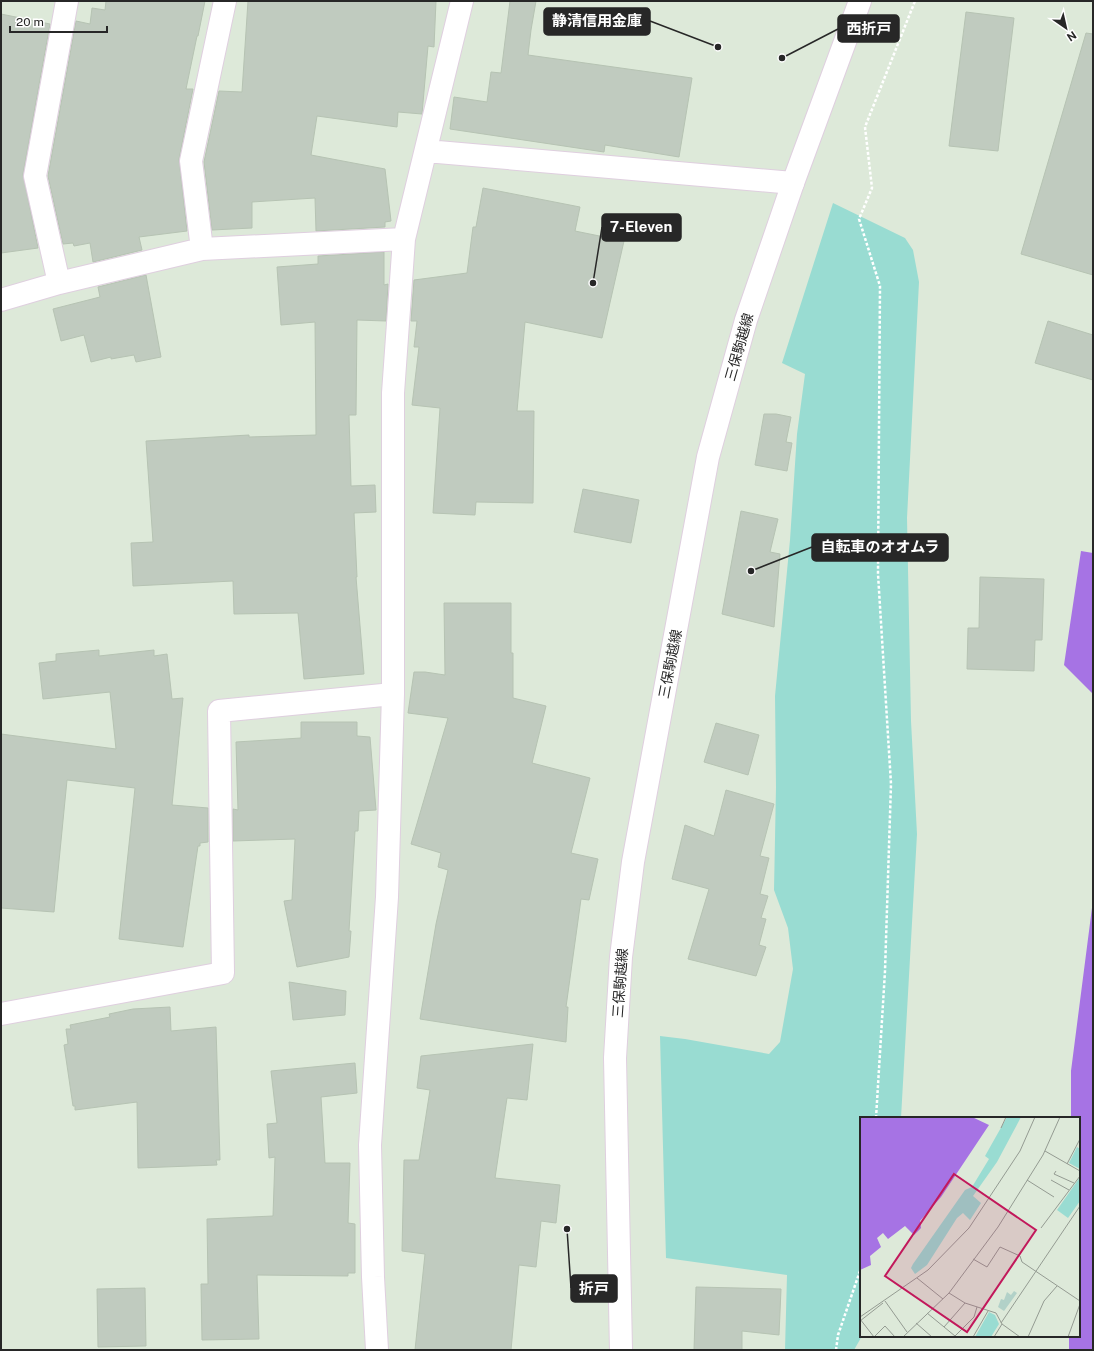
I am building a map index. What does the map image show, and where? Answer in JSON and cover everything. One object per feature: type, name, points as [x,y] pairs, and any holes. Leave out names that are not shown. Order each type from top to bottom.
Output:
[{"type":"street","points":[[59,282],[35,176],[67,1]]},
{"type":"street","points":[[202,249],[191,161],[225,1]]},
{"type":"street","points":[[377,1350],[373,1277],[370,1145],[387,897],[393,694],[393,393],[404,239],[462,1]]},
{"type":"street","name":"三保駒越線","points":[[621,1350],[615,1058],[621,957],[633,862],[708,457],[746,320],[793,183],[860,1]]},
{"type":"street","points":[[426,151],[793,183]]},
{"type":"street","points":[[1,300],[59,282],[202,249],[404,239]]},
{"type":"street","points":[[1,1014],[223,973],[219,711],[393,694]]},
{"type":"path","points":[[876,1117],[885,971],[891,784],[878,574],[880,286],[860,218],[872,188],[865,128],[915,1]]},
{"type":"path","points":[[836,1350],[838,1335],[860,1271]]},
{"type":"shaded area","points":[[833,203],[905,238],[913,250],[919,282],[907,518],[911,721],[917,834],[901,1117],[860,1117],[860,1337],[861,1337],[854,1350],[785,1350],[787,1275],[666,1258],[660,1036],[769,1054],[780,1042],[793,969],[788,928],[774,890],[776,787],[775,696],[790,540],[797,434],[805,374],[782,363]]},
{"type":"shaded area","points":[[1081,551],[1093,553],[1093,694],[1064,665]]},
{"type":"shaded area","points":[[1093,900],[1093,1350],[1069,1350],[1069,1337],[1080,1337],[1080,1117],[1071,1117],[1071,1071]]},
{"type":"building","points":[[106,1],[205,1],[186,89],[193,89],[179,159],[187,231],[139,237],[142,250],[93,262],[90,243],[74,246],[73,243],[63,244],[48,176],[76,21],[90,24],[92,8],[105,10]]},
{"type":"building","points":[[248,1],[436,1],[434,47],[428,46],[422,114],[398,112],[397,127],[317,116],[311,155],[385,169],[391,221],[385,222],[385,227],[316,231],[315,198],[252,202],[252,228],[212,230],[204,162],[219,91],[242,92]]},
{"type":"building","points":[[510,1],[536,1],[528,55],[692,78],[679,157],[605,145],[604,152],[450,129],[454,97],[487,102],[491,72],[501,73]]},
{"type":"building","points":[[966,12],[1014,18],[998,151],[949,146]]},
{"type":"building","points":[[1,14],[50,24],[23,174],[38,248],[1,253]]},
{"type":"building","points":[[1086,33],[1093,34],[1093,275],[1021,254]]},
{"type":"building","points":[[483,188],[580,207],[575,231],[624,241],[602,338],[525,322],[517,411],[534,411],[533,503],[476,502],[475,515],[433,513],[440,408],[412,405],[419,347],[414,347],[417,321],[411,321],[414,280],[467,273],[473,227],[476,227]]},
{"type":"building","points":[[384,252],[384,285],[388,284],[386,321],[357,320],[356,415],[349,415],[351,486],[375,485],[376,512],[354,513],[356,577],[364,674],[304,679],[298,613],[234,614],[233,581],[133,586],[131,543],[153,542],[146,441],[249,435],[249,437],[316,435],[315,322],[281,325],[277,267],[318,264],[318,256]]},
{"type":"building","points":[[146,275],[161,357],[136,362],[134,355],[111,359],[111,357],[91,362],[84,335],[61,341],[53,309],[100,297],[98,287]]},
{"type":"building","points":[[1048,321],[1093,335],[1093,380],[1035,363]]},
{"type":"building","points":[[764,414],[776,414],[791,417],[786,442],[792,443],[787,471],[755,465]]},
{"type":"building","points":[[583,489],[639,500],[631,543],[574,532]]},
{"type":"building","points":[[741,511],[778,519],[770,552],[780,554],[774,627],[722,614]]},
{"type":"building","points":[[980,577],[1044,579],[1042,640],[1035,640],[1034,671],[967,669],[968,628],[979,628]]},
{"type":"building","points":[[444,603],[511,603],[513,698],[546,706],[532,763],[590,778],[571,853],[598,859],[589,900],[581,899],[566,1007],[568,1007],[566,1042],[420,1019],[436,924],[448,870],[438,867],[441,853],[411,844],[448,718],[408,713],[414,672],[445,675]]},
{"type":"building","points":[[99,650],[99,656],[154,650],[154,656],[167,654],[172,699],[183,698],[172,805],[208,808],[208,842],[200,843],[200,846],[198,846],[183,947],[119,939],[135,788],[67,780],[54,912],[1,908],[1,734],[116,749],[110,692],[43,699],[39,663],[56,661],[56,654]]},
{"type":"building","points":[[301,722],[357,722],[357,736],[370,737],[376,810],[359,811],[358,831],[355,831],[349,931],[351,931],[349,957],[297,967],[284,901],[292,900],[295,839],[233,841],[233,809],[238,810],[236,742],[301,738]]},
{"type":"building","points":[[716,723],[759,735],[748,775],[704,762]]},
{"type":"building","points":[[726,790],[774,804],[760,856],[769,858],[760,894],[768,896],[761,918],[766,919],[759,945],[766,947],[756,976],[688,959],[709,889],[672,879],[685,825],[714,836]]},
{"type":"building","points":[[289,982],[346,991],[345,1015],[293,1020]]},
{"type":"building","points":[[170,1007],[171,1031],[216,1027],[220,1160],[216,1160],[217,1165],[138,1168],[137,1102],[75,1110],[75,1106],[73,1106],[64,1045],[68,1044],[66,1029],[71,1029],[70,1025],[110,1017],[109,1014],[133,1009]]},
{"type":"building","points":[[533,1044],[527,1100],[507,1098],[495,1178],[560,1185],[556,1223],[541,1221],[536,1267],[519,1265],[511,1350],[415,1350],[425,1254],[402,1251],[404,1160],[419,1160],[430,1090],[417,1088],[421,1056]]},
{"type":"building","points":[[355,1063],[357,1093],[321,1097],[325,1163],[350,1163],[348,1223],[355,1224],[355,1273],[348,1273],[348,1276],[257,1275],[259,1339],[202,1340],[201,1284],[208,1284],[207,1219],[273,1216],[275,1157],[269,1158],[267,1124],[277,1123],[271,1071]]},
{"type":"building","points":[[696,1287],[781,1289],[779,1335],[742,1331],[742,1350],[694,1350]]},
{"type":"building","points":[[145,1288],[146,1346],[98,1347],[97,1289]]},
{"type":"place","name":"静清信用金庫","points":[[718,47]]},
{"type":"place","name":"西折戸","points":[[782,58]]},
{"type":"place","name":"7-Eleven","points":[[593,283]]},
{"type":"place","name":"自転車のオオムラ","points":[[751,571]]},
{"type":"place","name":"折戸","points":[[567,1229]]}]
